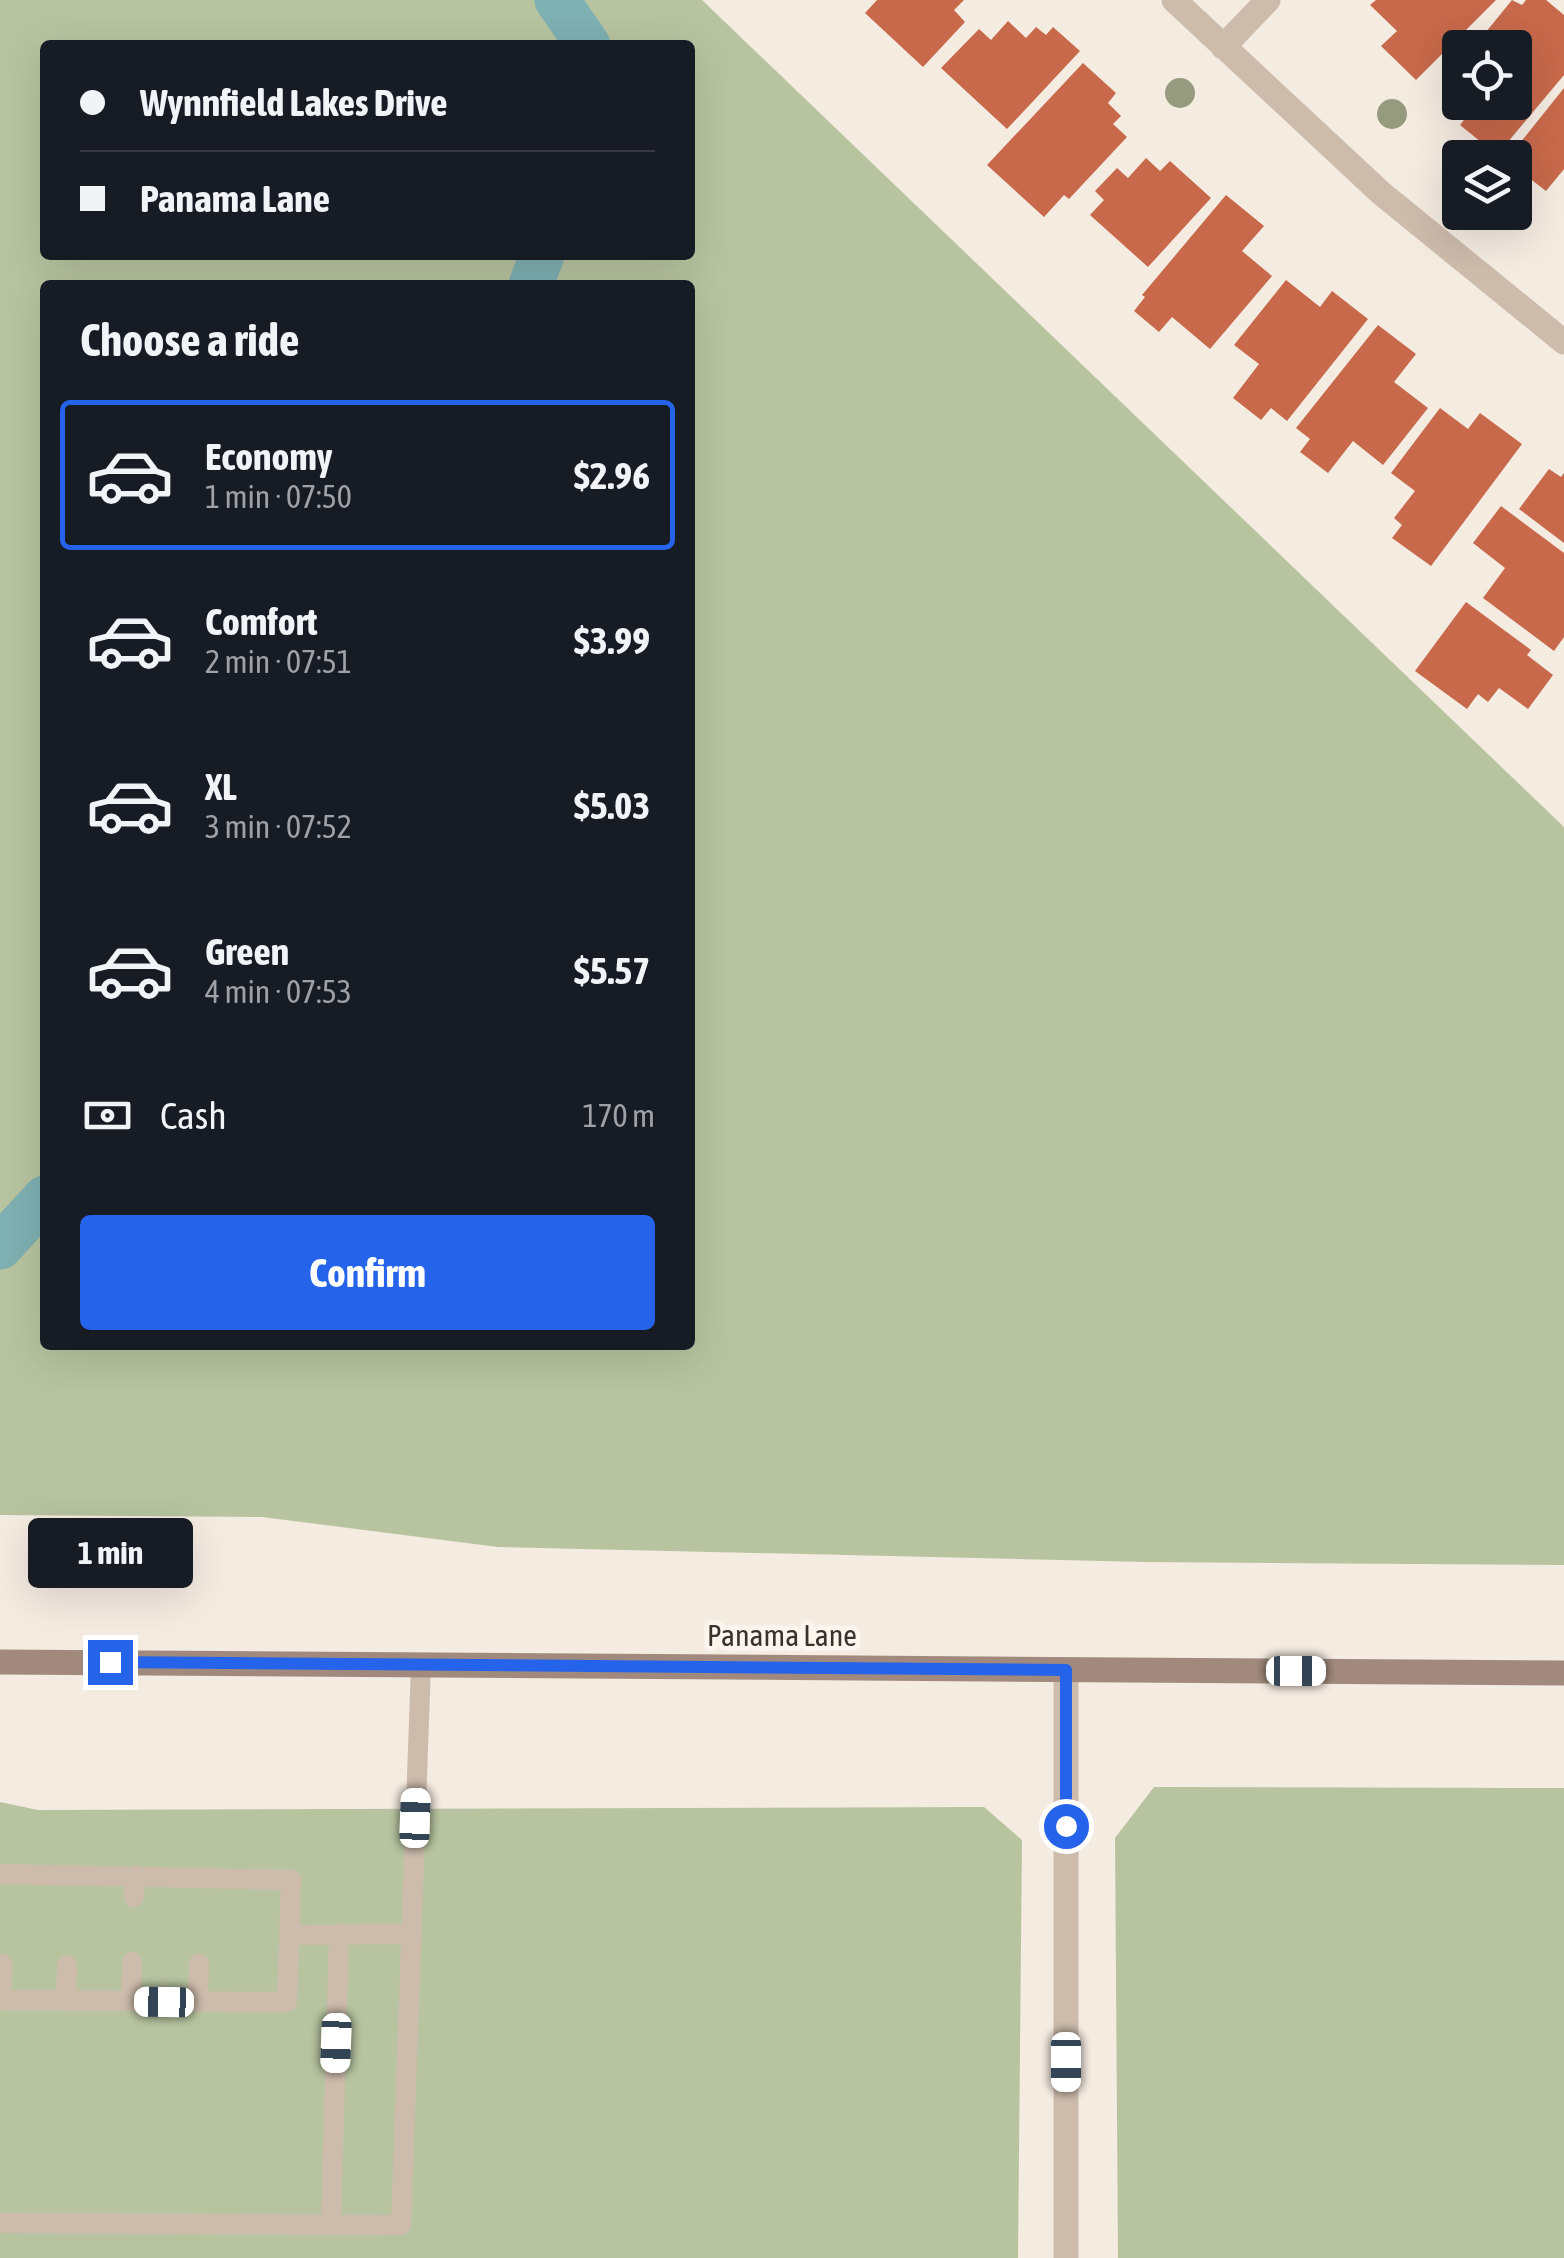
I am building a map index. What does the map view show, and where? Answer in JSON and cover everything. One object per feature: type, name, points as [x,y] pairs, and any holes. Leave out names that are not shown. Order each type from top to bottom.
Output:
[{"type":"main road","name":"Panama Lane","points":[[0,1662],[1564,1673]]},
{"type":"street","points":[[1174,0],[1381,193],[1564,342]]},
{"type":"street","points":[[1222,47],[1268,0]]},
{"type":"street","points":[[1066,1670],[1066,2258]]},
{"type":"lane","points":[[0,2224],[401,2226],[421,1664]]},
{"type":"lane","points":[[2,1964],[0,2000],[286,2002],[291,1880],[200,1887],[3,1880]]},
{"type":"lane","points":[[289,1934],[411,1934]]},
{"type":"lane","points":[[331,2225],[339,1934]]},
{"type":"lane","points":[[131,2001],[132,1962]]},
{"type":"lane","points":[[198,2002],[199,1964]]},
{"type":"lane","points":[[66,2001],[67,1965]]},
{"type":"green space","points":[[0,0],[702,0],[1564,827],[1564,1565],[1146,1562],[498,1547],[262,1517],[0,1515]]},
{"type":"green space","points":[[1154,1787],[1564,1788],[1564,2258],[1118,2258],[1115,1838]]},
{"type":"green space","points":[[0,1802],[38,1810],[984,1807],[1022,1840],[1018,2258],[0,2258]]},
{"type":"building","points":[[877,0],[964,0],[954,10],[965,22],[923,67],[865,13]]},
{"type":"building","points":[[1376,0],[1496,0],[1466,30],[1442,30],[1442,54],[1416,80],[1381,46],[1397,31],[1370,5]]},
{"type":"building","points":[[1512,0],[1522,5],[1526,0],[1546,0],[1564,15],[1564,75],[1532,113],[1532,30],[1488,30]]},
{"type":"building","points":[[1008,21],[1026,38],[1036,27],[1046,35],[1053,27],[1080,51],[1007,129],[941,68],[979,29],[991,40]]},
{"type":"building","points":[[1083,63],[1116,93],[1108,103],[1121,116],[1113,124],[1127,137],[1069,199],[1064,195],[1044,217],[987,165]]},
{"type":"building","points":[[1564,88],[1564,169],[1546,191],[1532,180],[1532,140],[1522,140]]},
{"type":"building","points":[[1464,120],[1526,120],[1510,140],[1478,140],[1460,125]]},
{"type":"building","points":[[1146,158],[1160,171],[1170,161],[1211,198],[1148,267],[1090,215],[1104,200],[1095,191],[1117,168],[1128,178]]},
{"type":"building","points":[[1226,195],[1264,226],[1242,251],[1272,276],[1210,349],[1172,317],[1159,332],[1134,311],[1145,297],[1142,295]]},
{"type":"building","points":[[1286,280],[1320,307],[1332,291],[1368,319],[1287,421],[1271,408],[1261,420],[1233,398],[1259,364],[1234,345]]},
{"type":"building","points":[[1378,325],[1416,354],[1394,382],[1428,408],[1383,465],[1353,441],[1328,473],[1300,452],[1310,439],[1296,428]]},
{"type":"building","points":[[1440,408],[1468,429],[1480,413],[1522,444],[1431,566],[1392,538],[1402,525],[1394,518],[1415,491],[1391,473]]},
{"type":"building","points":[[1549,469],[1561,477],[1564,473],[1564,543],[1519,509]]},
{"type":"building","points":[[1501,506],[1564,553],[1564,637],[1554,651],[1483,598],[1505,568],[1473,543]]},
{"type":"building","points":[[1466,602],[1531,650],[1527,655],[1553,675],[1528,709],[1499,688],[1488,702],[1478,694],[1467,709],[1415,671]]},
{"type":"waterway","points":[[557,0],[585,40]]},
{"type":"waterway","points":[[533,280],[540,260]]},
{"type":"waterway","points":[[0,1247],[40,1203]]},
{"type":"route","points":[[110,1662],[1066,1670],[1066,1826]]}]
